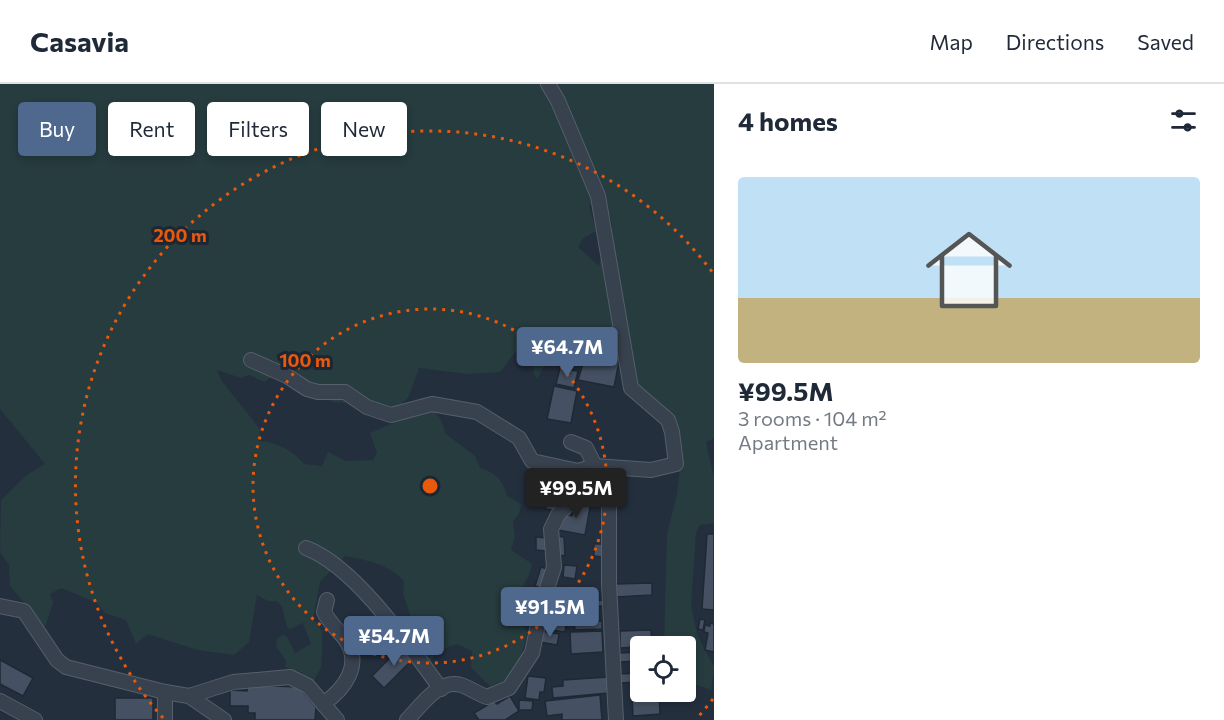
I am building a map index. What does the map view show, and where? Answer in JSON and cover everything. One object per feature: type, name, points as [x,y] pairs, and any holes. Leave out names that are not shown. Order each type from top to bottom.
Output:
[{"type":"street","points":[[250,360],[288,376],[313,392],[345,392],[367,407],[392,416],[432,404],[477,412],[519,438],[532,461],[578,471],[602,467],[651,470],[676,464],[672,432],[662,412],[631,388],[598,196],[558,101],[548,84]]},
{"type":"street","points":[[572,442],[586,448],[602,467],[616,720]]},
{"type":"street","points":[[407,720],[431,693],[456,684],[481,695],[494,696],[509,688],[526,665],[554,567],[552,529],[558,515],[568,504],[578,471]]},
{"type":"street","points":[[306,548],[326,558],[381,609],[441,689]]},
{"type":"street","points":[[324,704],[338,694],[344,686],[352,659],[345,640],[324,612],[327,600]]},
{"type":"street","points":[[0,606],[24,611],[57,660],[66,667],[189,696],[224,720]]},
{"type":"street","points":[[189,696],[233,682],[290,677],[308,686],[337,720]]},
{"type":"street","points":[[165,692],[165,720]]},
{"type":"street","points":[[0,701],[35,720]]},
{"type":"green space","points":[[0,84],[714,84],[714,438],[706,442],[714,478],[714,523],[700,525],[696,533],[691,605],[697,634],[714,667],[711,690],[696,685],[696,636],[664,636],[667,534],[677,494],[682,450],[677,431],[633,384],[625,354],[581,346],[569,328],[556,329],[552,352],[537,379],[533,372],[537,348],[530,341],[518,349],[500,372],[468,374],[419,368],[408,398],[385,418],[364,415],[352,403],[333,402],[299,381],[274,374],[265,382],[249,375],[241,378],[217,370],[221,380],[260,429],[259,441],[284,448],[304,464],[322,466],[328,452],[346,461],[373,460],[377,453],[370,433],[396,422],[402,409],[425,402],[440,418],[446,434],[475,456],[480,468],[498,478],[507,496],[521,504],[519,514],[513,521],[515,536],[511,550],[532,564],[514,604],[527,633],[516,677],[490,686],[471,668],[472,651],[457,644],[437,651],[430,664],[409,638],[412,620],[403,594],[404,581],[384,567],[345,556],[320,582],[313,619],[322,631],[322,654],[321,668],[313,682],[300,672],[285,667],[286,661],[276,646],[277,639],[283,635],[287,637],[295,653],[311,644],[303,623],[290,629],[287,627],[282,607],[277,601],[268,601],[257,595],[249,642],[234,655],[197,650],[148,634],[136,644],[126,620],[105,613],[97,603],[61,588],[50,594],[53,603],[45,627],[10,586],[9,565],[0,552],[1,500],[27,475],[45,464],[0,409]],"holes":[[[602,200],[612,221],[611,235],[601,255],[599,266],[578,247],[582,239],[596,231],[589,205]]]},
{"type":"building","points":[[587,350],[596,352],[593,363],[607,365],[608,360],[619,362],[614,387],[578,380]]},
{"type":"building","points":[[560,368],[578,371],[574,388],[556,384]]},
{"type":"building","points":[[554,386],[577,391],[571,423],[547,419]]},
{"type":"building","points":[[545,469],[565,473],[563,484],[559,484],[559,487],[568,489],[566,498],[547,496],[549,489],[545,488],[542,482]]},
{"type":"building","points":[[594,472],[600,475],[603,481],[600,487],[594,490],[588,487],[585,481],[588,475]]},
{"type":"building","points":[[548,499],[561,501],[558,511],[545,509]]},
{"type":"building","points":[[575,499],[591,502],[585,535],[558,530],[561,514],[572,516]]},
{"type":"building","points":[[707,534],[714,534],[714,610],[702,609]]},
{"type":"building","points":[[555,536],[564,537],[565,556],[558,555]]},
{"type":"building","points":[[536,537],[547,538],[547,551],[536,550]]},
{"type":"building","points":[[594,544],[604,544],[603,557],[594,556]]},
{"type":"building","points":[[564,565],[577,566],[575,579],[563,577]]},
{"type":"building","points":[[541,567],[550,570],[544,589],[535,586]]},
{"type":"building","points":[[652,583],[652,595],[616,597],[616,584]]},
{"type":"building","points":[[552,597],[565,599],[562,621],[547,619]]},
{"type":"building","points":[[604,600],[605,606],[571,608],[570,601]]},
{"type":"building","points":[[700,619],[705,620],[703,630],[698,629]]},
{"type":"building","points":[[546,621],[566,624],[565,632],[545,629]]},
{"type":"building","points":[[574,621],[602,621],[602,629],[575,630]]},
{"type":"building","points":[[710,623],[714,624],[714,652],[705,650],[708,633],[704,632],[705,625],[710,626]]},
{"type":"building","points":[[651,630],[651,636],[630,636],[630,647],[620,648],[620,631]]},
{"type":"building","points":[[542,631],[559,634],[557,645],[540,642]]},
{"type":"building","points":[[602,631],[603,652],[571,654],[570,632]]},
{"type":"building","points":[[403,645],[415,657],[384,688],[372,676]]},
{"type":"building","points":[[630,652],[630,661],[619,662],[619,653]]},
{"type":"building","points":[[0,660],[33,678],[23,696],[0,684]]},
{"type":"building","points":[[620,674],[630,674],[630,682],[620,683]]},
{"type":"building","points":[[528,676],[546,678],[544,692],[540,692],[539,700],[525,698]]},
{"type":"building","points":[[608,677],[609,693],[553,698],[552,687],[563,686],[563,680]]},
{"type":"building","points":[[248,685],[299,687],[316,707],[315,720],[255,720],[255,713],[248,713],[248,706],[230,706],[230,690],[247,691]]},
{"type":"building","points":[[600,695],[602,720],[562,720],[562,714],[547,716],[545,701]]},
{"type":"building","points":[[510,696],[519,711],[505,720],[479,720],[474,713],[494,701],[497,704]]},
{"type":"building","points":[[115,698],[153,698],[153,720],[115,720]]},
{"type":"building","points":[[519,700],[533,701],[532,710],[519,710]]},
{"type":"building","points":[[632,702],[659,702],[660,714],[633,716]]}]
